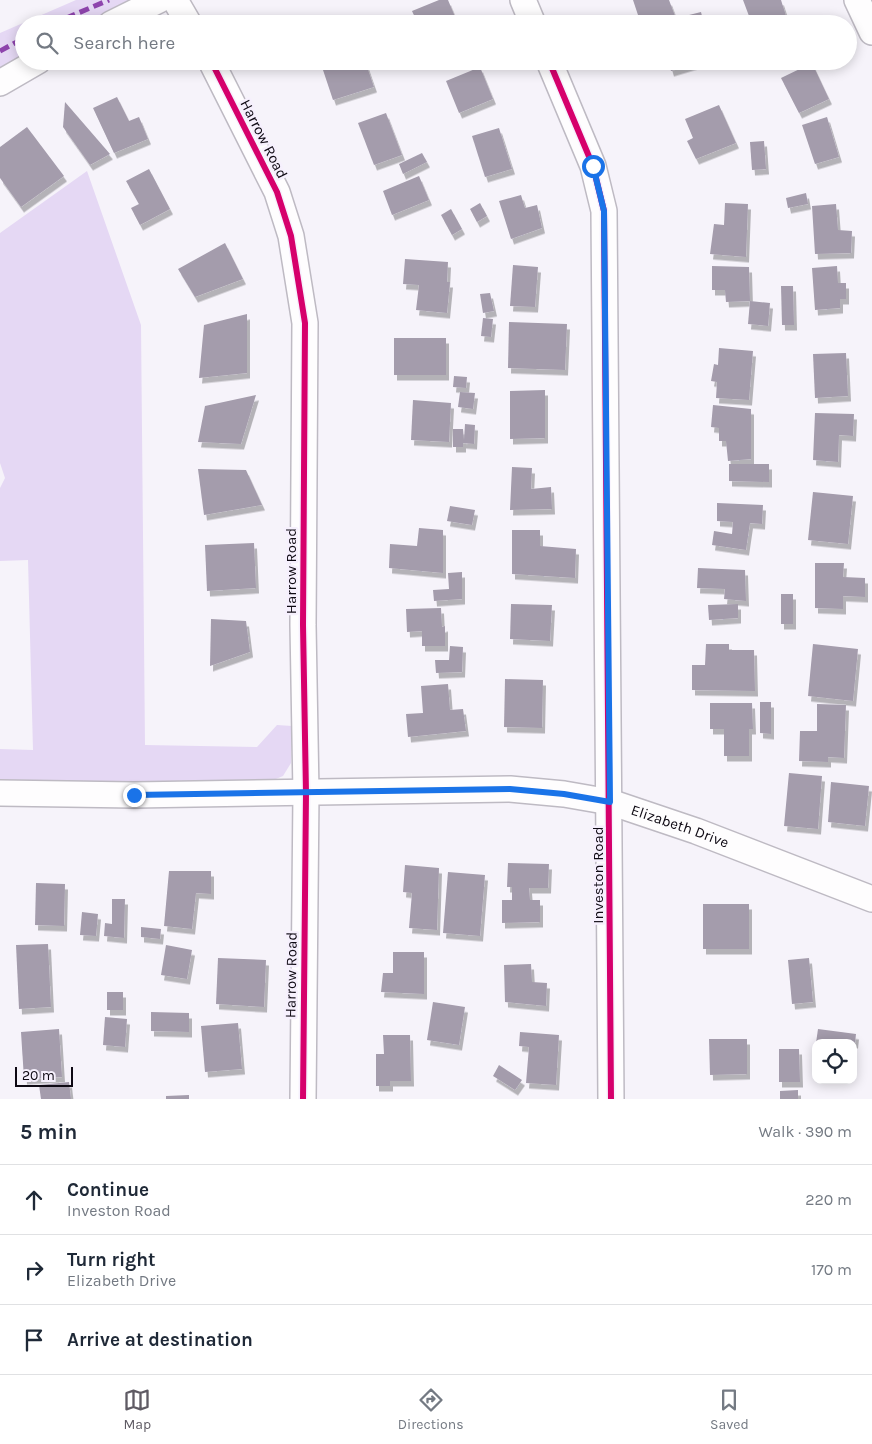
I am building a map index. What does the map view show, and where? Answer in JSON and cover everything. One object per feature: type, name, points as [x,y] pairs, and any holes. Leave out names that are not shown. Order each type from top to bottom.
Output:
[{"type":"street","points":[[130,15],[159,0]]},
{"type":"street","points":[[175,0],[184,15]]},
{"type":"street","points":[[523,0],[529,15]]},
{"type":"street","points":[[857,0],[872,32]]},
{"type":"street","points":[[0,83],[22,70]]},
{"type":"street","name":"Harrow Road","points":[[216,70],[277,192],[291,236],[305,323],[303,625],[306,793],[303,1099]]},
{"type":"street","name":"Investon Road","points":[[553,70],[593,166],[604,211],[612,1099]]},
{"type":"street","name":"Elizabeth Drive","points":[[0,793],[306,793],[510,789],[564,794],[610,802],[696,831],[872,899]]},
{"type":"shaded area","points":[[76,0],[129,0],[108,15],[41,15]]},
{"type":"shaded area","points":[[15,26],[15,62],[0,70],[0,33]]},
{"type":"shaded area","points":[[87,171],[141,325],[145,745],[257,747],[277,725],[292,726],[291,763],[283,776],[264,784],[0,785],[0,749],[33,750],[28,560],[0,561],[0,488],[5,478],[0,463],[0,233]]},
{"type":"building","points":[[439,0],[448,0],[454,15],[414,15],[412,11]]},
{"type":"building","points":[[633,0],[669,0],[675,15],[638,15]]},
{"type":"building","points":[[743,0],[781,0],[786,15],[749,15]]},
{"type":"building","points":[[701,12],[702,15],[689,15]]},
{"type":"building","points":[[323,70],[368,70],[374,87],[333,100]]},
{"type":"building","points":[[473,70],[481,70],[493,99],[459,113],[446,81]]},
{"type":"building","points":[[798,70],[815,70],[829,99],[799,113],[781,78]]},
{"type":"building","points":[[117,97],[129,121],[139,117],[148,139],[114,153],[93,108]]},
{"type":"building","points":[[65,102],[110,154],[90,165],[63,127]]},
{"type":"building","points":[[719,105],[736,143],[696,159],[687,141],[693,138],[685,119]]},
{"type":"building","points":[[386,113],[402,155],[374,165],[358,123]]},
{"type":"building","points":[[827,117],[839,157],[815,164],[802,125]]},
{"type":"building","points":[[27,127],[64,176],[21,207],[0,178],[0,147]]},
{"type":"building","points":[[499,128],[512,169],[485,177],[472,136]]},
{"type":"building","points":[[764,141],[766,169],[752,170],[750,142]]},
{"type":"building","points":[[422,153],[427,162],[403,174],[399,164]]},
{"type":"building","points":[[149,169],[170,209],[140,225],[131,208],[139,204],[126,181]]},
{"type":"building","points":[[419,176],[429,200],[392,215],[383,191]]},
{"type":"building","points":[[806,193],[808,204],[788,208],[786,198]]},
{"type":"building","points":[[521,195],[525,208],[537,205],[542,228],[511,239],[499,201]]},
{"type":"building","points":[[480,203],[487,216],[477,222],[470,209]]},
{"type":"building","points":[[725,203],[748,204],[746,257],[710,254],[714,224],[724,225]]},
{"type":"building","points":[[836,204],[838,230],[852,231],[851,253],[815,254],[812,206]]},
{"type":"building","points":[[451,209],[462,229],[452,235],[441,215]]},
{"type":"building","points":[[225,243],[243,279],[195,297],[178,269]]},
{"type":"building","points":[[405,259],[448,262],[447,282],[450,282],[447,313],[416,310],[419,285],[403,284]]},
{"type":"building","points":[[513,265],[538,267],[535,307],[510,306]]},
{"type":"building","points":[[712,266],[749,267],[750,301],[726,302],[725,290],[712,290]]},
{"type":"building","points":[[837,266],[838,283],[846,283],[846,299],[840,299],[840,308],[815,310],[812,268]]},
{"type":"building","points":[[781,286],[793,286],[794,325],[782,325]]},
{"type":"building","points":[[490,293],[494,311],[483,313],[480,294]]},
{"type":"building","points":[[750,301],[770,303],[768,326],[748,324]]},
{"type":"building","points":[[247,314],[247,373],[199,378],[204,325]]},
{"type":"building","points":[[483,318],[493,319],[491,337],[481,336]]},
{"type":"building","points":[[509,322],[567,324],[565,370],[508,368]]},
{"type":"building","points":[[394,338],[446,338],[446,375],[394,375]]},
{"type":"building","points":[[719,348],[753,351],[749,400],[716,398],[717,382],[711,381],[714,364],[718,365]]},
{"type":"building","points":[[846,353],[848,396],[815,398],[813,354]]},
{"type":"building","points":[[454,376],[467,377],[466,388],[453,387]]},
{"type":"building","points":[[545,390],[545,438],[510,439],[510,391]]},
{"type":"building","points":[[460,392],[475,393],[473,409],[458,407]]},
{"type":"building","points":[[256,395],[241,444],[198,442],[205,406]]},
{"type":"building","points":[[413,400],[451,403],[449,442],[411,440]]},
{"type":"building","points":[[713,405],[751,409],[751,459],[728,461],[726,441],[719,441],[719,428],[711,427]]},
{"type":"building","points":[[815,413],[854,414],[853,436],[839,435],[838,462],[813,460]]},
{"type":"building","points":[[465,424],[475,425],[474,444],[463,443],[463,447],[453,447],[453,429],[463,429],[464,440]]},
{"type":"building","points":[[729,464],[769,464],[769,482],[729,481]]},
{"type":"building","points":[[512,467],[532,468],[531,489],[551,487],[552,509],[510,510]]},
{"type":"building","points":[[198,469],[246,470],[262,505],[204,515]]},
{"type":"building","points":[[813,492],[853,496],[848,544],[808,540]]},
{"type":"building","points":[[717,503],[763,505],[762,524],[750,523],[746,550],[712,545],[714,531],[732,534],[733,522],[717,521]]},
{"type":"building","points":[[450,506],[475,510],[472,525],[447,521]]},
{"type":"building","points":[[419,528],[443,530],[443,573],[389,568],[390,544],[417,546]]},
{"type":"building","points":[[512,530],[540,530],[540,546],[576,549],[575,578],[512,574]]},
{"type":"building","points":[[254,543],[256,588],[207,591],[205,545]]},
{"type":"building","points":[[815,563],[844,563],[843,577],[865,578],[865,597],[843,596],[843,609],[815,608]]},
{"type":"building","points":[[698,568],[745,570],[746,601],[724,599],[725,589],[697,588]]},
{"type":"building","points":[[462,572],[462,599],[434,601],[433,590],[449,589],[448,573]]},
{"type":"building","points":[[781,594],[793,594],[793,624],[781,624]]},
{"type":"building","points":[[511,604],[552,605],[550,641],[510,639]]},
{"type":"building","points":[[738,604],[738,618],[709,620],[708,605]]},
{"type":"building","points":[[441,608],[442,627],[445,626],[445,646],[422,646],[422,631],[407,632],[406,609]]},
{"type":"building","points":[[211,619],[246,621],[250,652],[210,666]]},
{"type":"building","points":[[706,644],[729,644],[729,650],[754,650],[755,691],[692,690],[692,665],[705,665]]},
{"type":"building","points":[[813,644],[858,649],[853,701],[808,696]]},
{"type":"building","points":[[450,646],[463,647],[462,672],[436,673],[435,660],[449,660]]},
{"type":"building","points":[[505,679],[543,680],[542,728],[504,727]]},
{"type":"building","points":[[448,684],[450,710],[463,709],[466,731],[408,737],[406,714],[423,713],[421,686]]},
{"type":"building","points":[[760,702],[771,702],[771,734],[760,733]]},
{"type":"building","points":[[710,703],[752,703],[753,729],[749,729],[749,756],[724,756],[724,729],[710,729]]},
{"type":"building","points":[[817,704],[846,705],[844,758],[828,757],[828,762],[799,761],[800,731],[817,731]]},
{"type":"building","points":[[789,773],[822,776],[818,829],[784,826]]},
{"type":"building","points":[[831,782],[869,786],[865,826],[828,822]]},
{"type":"building","points":[[508,863],[549,864],[548,888],[529,888],[530,900],[540,900],[540,922],[502,923],[502,900],[512,900],[512,887],[507,887]]},
{"type":"building","points":[[405,865],[439,868],[437,930],[409,928],[412,893],[403,892]]},
{"type":"building","points":[[169,871],[211,871],[211,894],[196,893],[192,929],[164,926]]},
{"type":"building","points":[[448,872],[485,875],[480,936],[443,933]]},
{"type":"building","points":[[36,883],[65,884],[64,926],[35,925]]},
{"type":"building","points":[[112,899],[125,899],[124,938],[104,936],[105,923],[112,924]]},
{"type":"building","points":[[703,904],[749,904],[749,949],[703,949]]},
{"type":"building","points":[[82,912],[98,914],[96,936],[80,935]]},
{"type":"building","points":[[141,927],[161,929],[160,939],[141,937]]},
{"type":"building","points":[[48,944],[51,1007],[19,1009],[16,945]]},
{"type":"building","points":[[166,945],[192,950],[187,979],[161,975]]},
{"type":"building","points":[[393,952],[424,952],[424,994],[381,992],[383,973],[393,973]]},
{"type":"building","points":[[218,958],[266,960],[264,1007],[216,1004]]},
{"type":"building","points":[[809,958],[813,1002],[792,1004],[788,960]]},
{"type":"building","points":[[531,964],[532,982],[547,983],[546,1006],[505,1002],[504,965]]},
{"type":"building","points":[[107,992],[123,992],[123,1010],[107,1010]]},
{"type":"building","points":[[433,1002],[465,1007],[459,1045],[427,1040]]},
{"type":"building","points":[[151,1012],[189,1013],[189,1032],[151,1031]]},
{"type":"building","points":[[105,1017],[127,1019],[125,1047],[103,1045]]},
{"type":"building","points":[[238,1023],[242,1069],[205,1072],[201,1026]]},
{"type":"building","points":[[59,1029],[62,1077],[24,1079],[21,1032]]},
{"type":"building","points":[[818,1029],[856,1034],[855,1039],[817,1039]]},
{"type":"building","points":[[520,1032],[559,1035],[556,1085],[526,1083],[529,1047],[519,1046]]},
{"type":"building","points":[[383,1035],[410,1035],[411,1081],[390,1081],[390,1086],[376,1086],[376,1054],[384,1054]]},
{"type":"building","points":[[709,1039],[747,1039],[747,1074],[710,1075]]},
{"type":"building","points":[[779,1049],[799,1049],[800,1082],[779,1082]]},
{"type":"building","points":[[499,1065],[522,1080],[515,1090],[493,1076]]},
{"type":"building","points":[[69,1082],[71,1099],[41,1099],[39,1085]]},
{"type":"building","points":[[798,1090],[798,1099],[780,1099],[780,1091]]},
{"type":"building","points":[[189,1095],[189,1099],[166,1099],[166,1096]]},
{"type":"marked path","points":[[73,15],[109,0]]},
{"type":"marked path","points":[[0,51],[15,43]]},
{"type":"cycle path","points":[[216,70],[277,192],[291,236],[305,323],[303,625],[306,793],[303,1099]]},
{"type":"cycle path","points":[[553,70],[593,166],[604,211],[611,1099]]},
{"type":"route","points":[[134,795],[510,789],[564,794],[610,802],[604,211],[593,166]]}]
